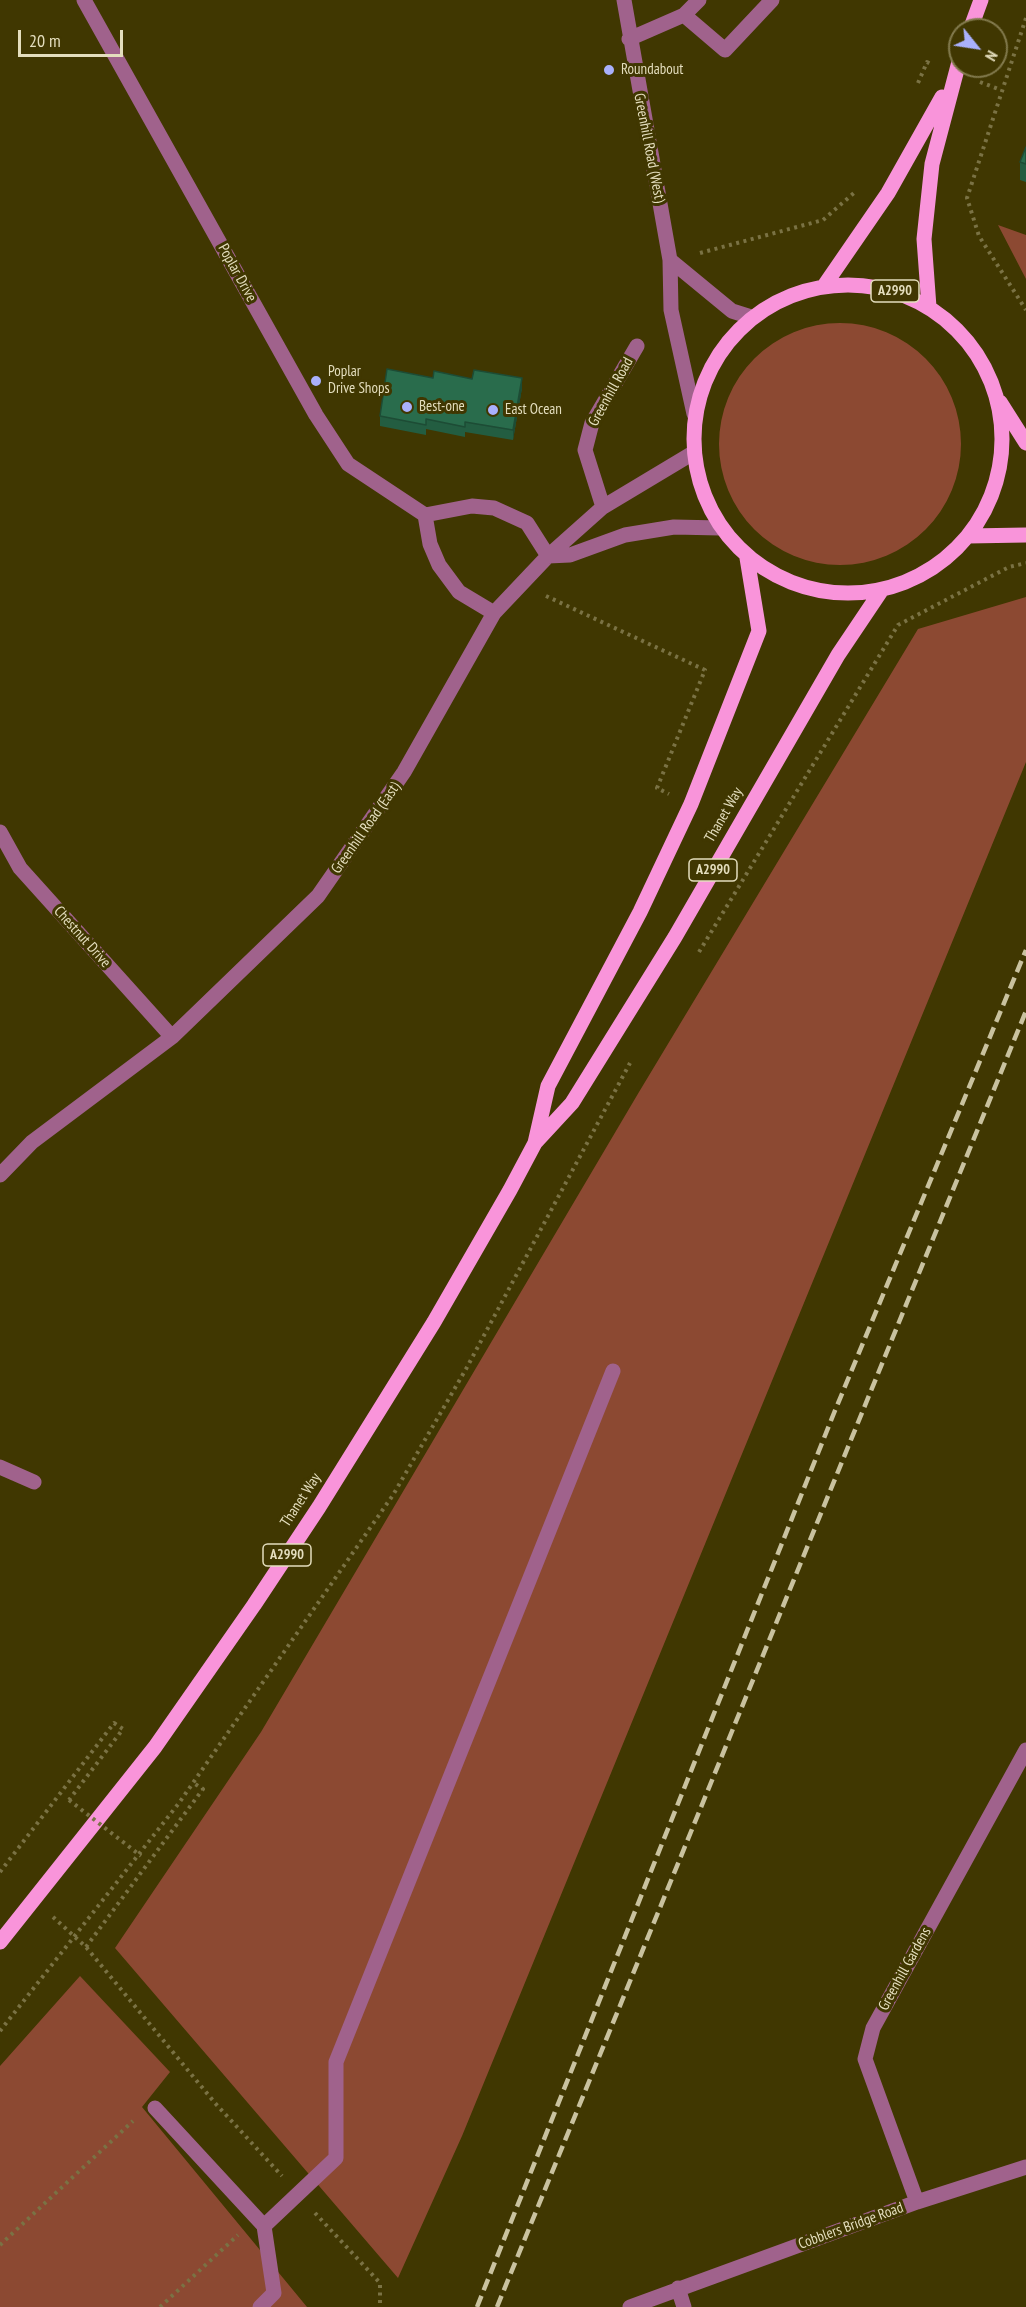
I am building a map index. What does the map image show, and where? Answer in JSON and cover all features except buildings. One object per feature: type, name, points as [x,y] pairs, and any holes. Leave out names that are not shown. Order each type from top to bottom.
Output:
[{"type":"main road","points":[[974,18],[981,0]]},
{"type":"main road","name":"A2990","points":[[824,286],[888,193],[952,78]]},
{"type":"main road","name":"A2990","points":[[929,307],[924,239],[931,175],[954,78]]},
{"type":"main road","name":"A2990","points":[[860,284],[896,292],[929,307],[959,331],[976,354],[996,397],[1002,433],[999,470],[988,505],[968,536],[943,561],[914,579],[881,591],[833,594],[788,582],[747,558],[720,528],[693,453],[694,414],[705,377],[724,344],[751,317],[785,297],[824,286],[860,284]]},
{"type":"main road","points":[[996,397],[1026,443]]},
{"type":"main road","points":[[968,536],[1026,535]]},
{"type":"main road","name":"Thanet Way","points":[[535,1143],[548,1086],[640,912],[691,804],[759,632],[747,558]]},
{"type":"main road","name":"Thanet Way","points":[[0,1942],[155,1747],[319,1507],[434,1322],[535,1143],[572,1103],[675,938],[838,655],[881,591]]},
{"type":"street","name":"Poplar Drive","points":[[84,0],[336,448],[348,464],[425,515]]},
{"type":"street","name":"Greenhill Road (West)","points":[[624,0],[629,39],[670,260],[671,310],[694,414]]},
{"type":"street","points":[[629,39],[684,15],[699,0]]},
{"type":"street","points":[[684,15],[725,50],[772,0]]},
{"type":"street","points":[[670,260],[732,311],[751,317]]},
{"type":"street","name":"Greenhill Road","points":[[603,507],[585,450],[592,423],[637,346]]},
{"type":"street","name":"Greenhill Road (East)","points":[[0,1175],[32,1142],[172,1037],[318,896],[404,772],[494,613],[548,556],[603,507],[693,453]]},
{"type":"street","points":[[494,613],[459,592],[439,565],[430,544],[425,515],[472,506],[494,508],[527,523],[548,556],[570,555],[625,535],[674,527],[720,528]]},
{"type":"street","name":"Chestnut Drive","points":[[0,832],[20,868],[172,1037]]},
{"type":"street","points":[[260,2222],[298,2194],[336,2158],[336,2062],[613,1371]]},
{"type":"street","points":[[0,1467],[34,1482]]},
{"type":"street","name":"Greenhill Gardens","points":[[917,2202],[865,2059],[873,2028],[1026,1750]]},
{"type":"street","points":[[155,2108],[260,2222],[274,2293],[260,2307]]},
{"type":"street","name":"Cobblers Bridge Road","points":[[630,2307],[917,2202],[1026,2167]]},
{"type":"street","points":[[678,2288],[684,2307]]},
{"type":"path","points":[[1026,18],[967,198],[979,236],[1026,310]]},
{"type":"path","points":[[914,93],[927,62],[948,70]]},
{"type":"path","points":[[969,78],[1001,90]]},
{"type":"path","points":[[670,260],[764,238],[823,220],[838,209],[863,184]]},
{"type":"path","points":[[694,960],[781,821],[897,625],[1009,567],[1026,563]]},
{"type":"path","points":[[520,584],[705,670],[657,788],[691,804]]},
{"type":"path","points":[[752,802],[781,821]]},
{"type":"path","points":[[0,2031],[179,1803],[393,1495],[466,1369],[632,1059]]},
{"type":"path","points":[[0,1872],[114,1722],[123,1729],[69,1800],[141,1856],[195,1784],[202,1789],[86,1947]]},
{"type":"path","points":[[35,1900],[86,1947],[215,2103],[380,2283],[380,2307]]},
{"type":"path","points":[[0,2245],[137,2117],[155,2108]]},
{"type":"path","points":[[160,2307],[260,2222]]},
{"type":"shaded area","points":[[998,225],[1026,235],[1026,279]]},
{"type":"shaded area","points":[[828,323],[852,323],[875,328],[897,337],[926,358],[941,377],[952,398],[959,420],[961,444],[959,468],[952,490],[941,511],[926,530],[897,551],[875,560],[852,565],[828,565],[805,560],[783,551],[763,538],[746,521],[733,501],[724,479],[719,456],[719,432],[724,409],[733,387],[746,367],[763,350],[783,337],[805,328]]},
{"type":"shaded area","points":[[1026,597],[1026,762],[462,2136],[398,2278],[115,1948],[261,1732],[639,1092],[918,629]]},
{"type":"shaded area","points":[[80,1976],[170,2072],[142,2107],[307,2307],[0,2307],[0,2066]]},
{"type":"railway","points":[[477,2307],[834,1413],[1026,950]]},
{"type":"railway","points":[[497,2307],[1026,1011]]},
{"type":"place","name":"Roundabout","points":[[609,70]]},
{"type":"place","name":"Poplar Drive Shops","points":[[316,381]]},
{"type":"place","name":"Best-one","points":[[407,407]]},
{"type":"place","name":"East Ocean","points":[[493,410]]}]
